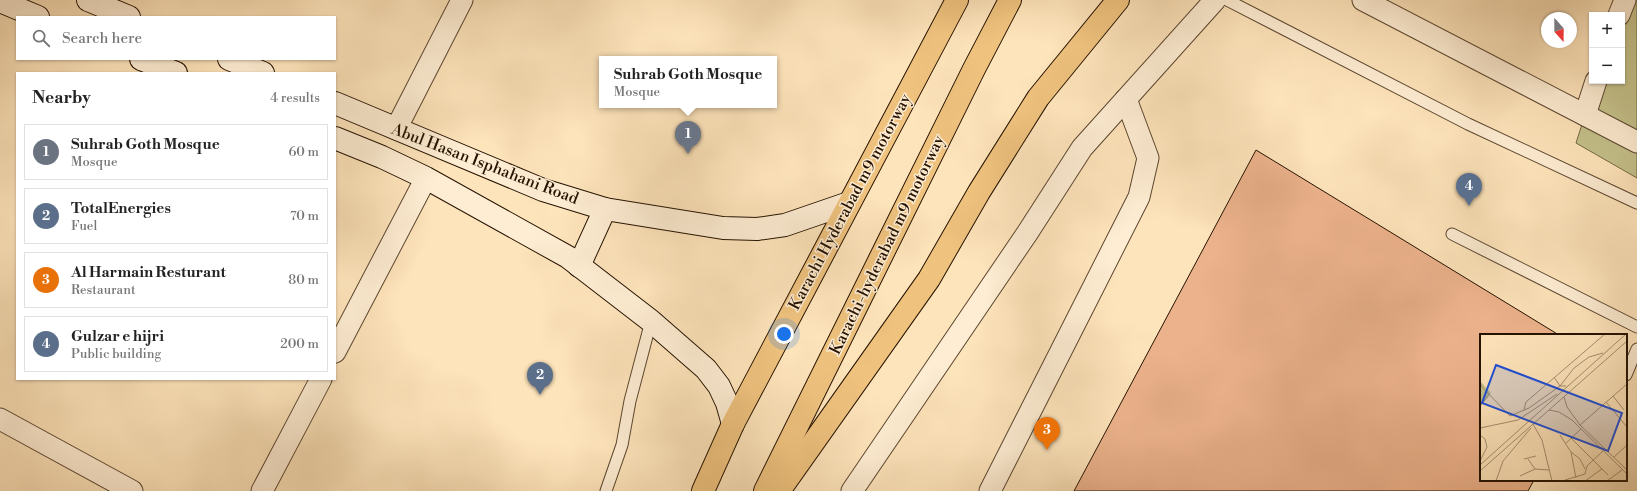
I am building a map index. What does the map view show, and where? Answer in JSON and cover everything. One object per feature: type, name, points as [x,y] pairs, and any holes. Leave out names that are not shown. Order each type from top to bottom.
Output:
[{"type":"highway","name":"Karachi Hyderabad m9 motorway","points":[[703,491],[733,424],[957,0]]},
{"type":"highway","name":"Karachi-hyderabad m9 motorway","points":[[765,491],[1010,0]]},
{"type":"highway","points":[[780,491],[929,279],[979,192],[1038,98],[1118,0]]},
{"type":"main road","points":[[88,0],[127,16]]},
{"type":"main road","points":[[0,2],[35,16]]},
{"type":"main road","points":[[144,60],[174,72]]},
{"type":"main road","points":[[231,60],[261,72]]},
{"type":"main road","name":"Abul Hasan Isphahani Road","points":[[336,103],[543,190],[605,209],[723,228],[757,229],[785,225],[849,203]]},
{"type":"main road","name":"Abul Hasan Isphahani Road","points":[[336,138],[382,157],[426,178],[568,257],[651,321],[706,368],[719,386],[727,403],[733,424]]},
{"type":"main road","points":[[579,266],[605,209]]},
{"type":"street","points":[[396,129],[462,0]]},
{"type":"street","points":[[852,491],[1028,232],[1082,148],[1215,0]]},
{"type":"street","points":[[1363,0],[1637,142]]},
{"type":"street","points":[[1620,12],[1625,0]]},
{"type":"street","points":[[1585,115],[1595,84]]},
{"type":"street","points":[[990,491],[1139,197],[1148,158],[1126,99]]},
{"type":"street","points":[[336,350],[426,178]]},
{"type":"street","points":[[262,491],[320,380]]},
{"type":"street","points":[[0,418],[132,491]]},
{"type":"lane","points":[[1227,0],[1468,124],[1637,204]]},
{"type":"lane","points":[[1452,234],[1637,326]]},
{"type":"lane","points":[[606,491],[622,445],[630,401],[651,321]]},
{"type":"lane","points":[[1627,373],[1637,349]]},
{"type":"shaded area","points":[[1623,0],[1637,0],[1637,178],[1576,143],[1595,84],[1625,84],[1625,12],[1623,12]]},
{"type":"building","points":[[1256,150],[1557,334],[1480,334],[1480,481],[1533,481],[1528,491],[1074,491]]},
{"type":"place","name":"Suhrab Goth Mosque","points":[[688,154]]},
{"type":"place","name":"Gulzar e hijri","points":[[1469,206]]},
{"type":"place","name":"TotalEnergies","points":[[540,395]]},
{"type":"place","name":"Al Harmain Resturant","points":[[1047,450]]}]
